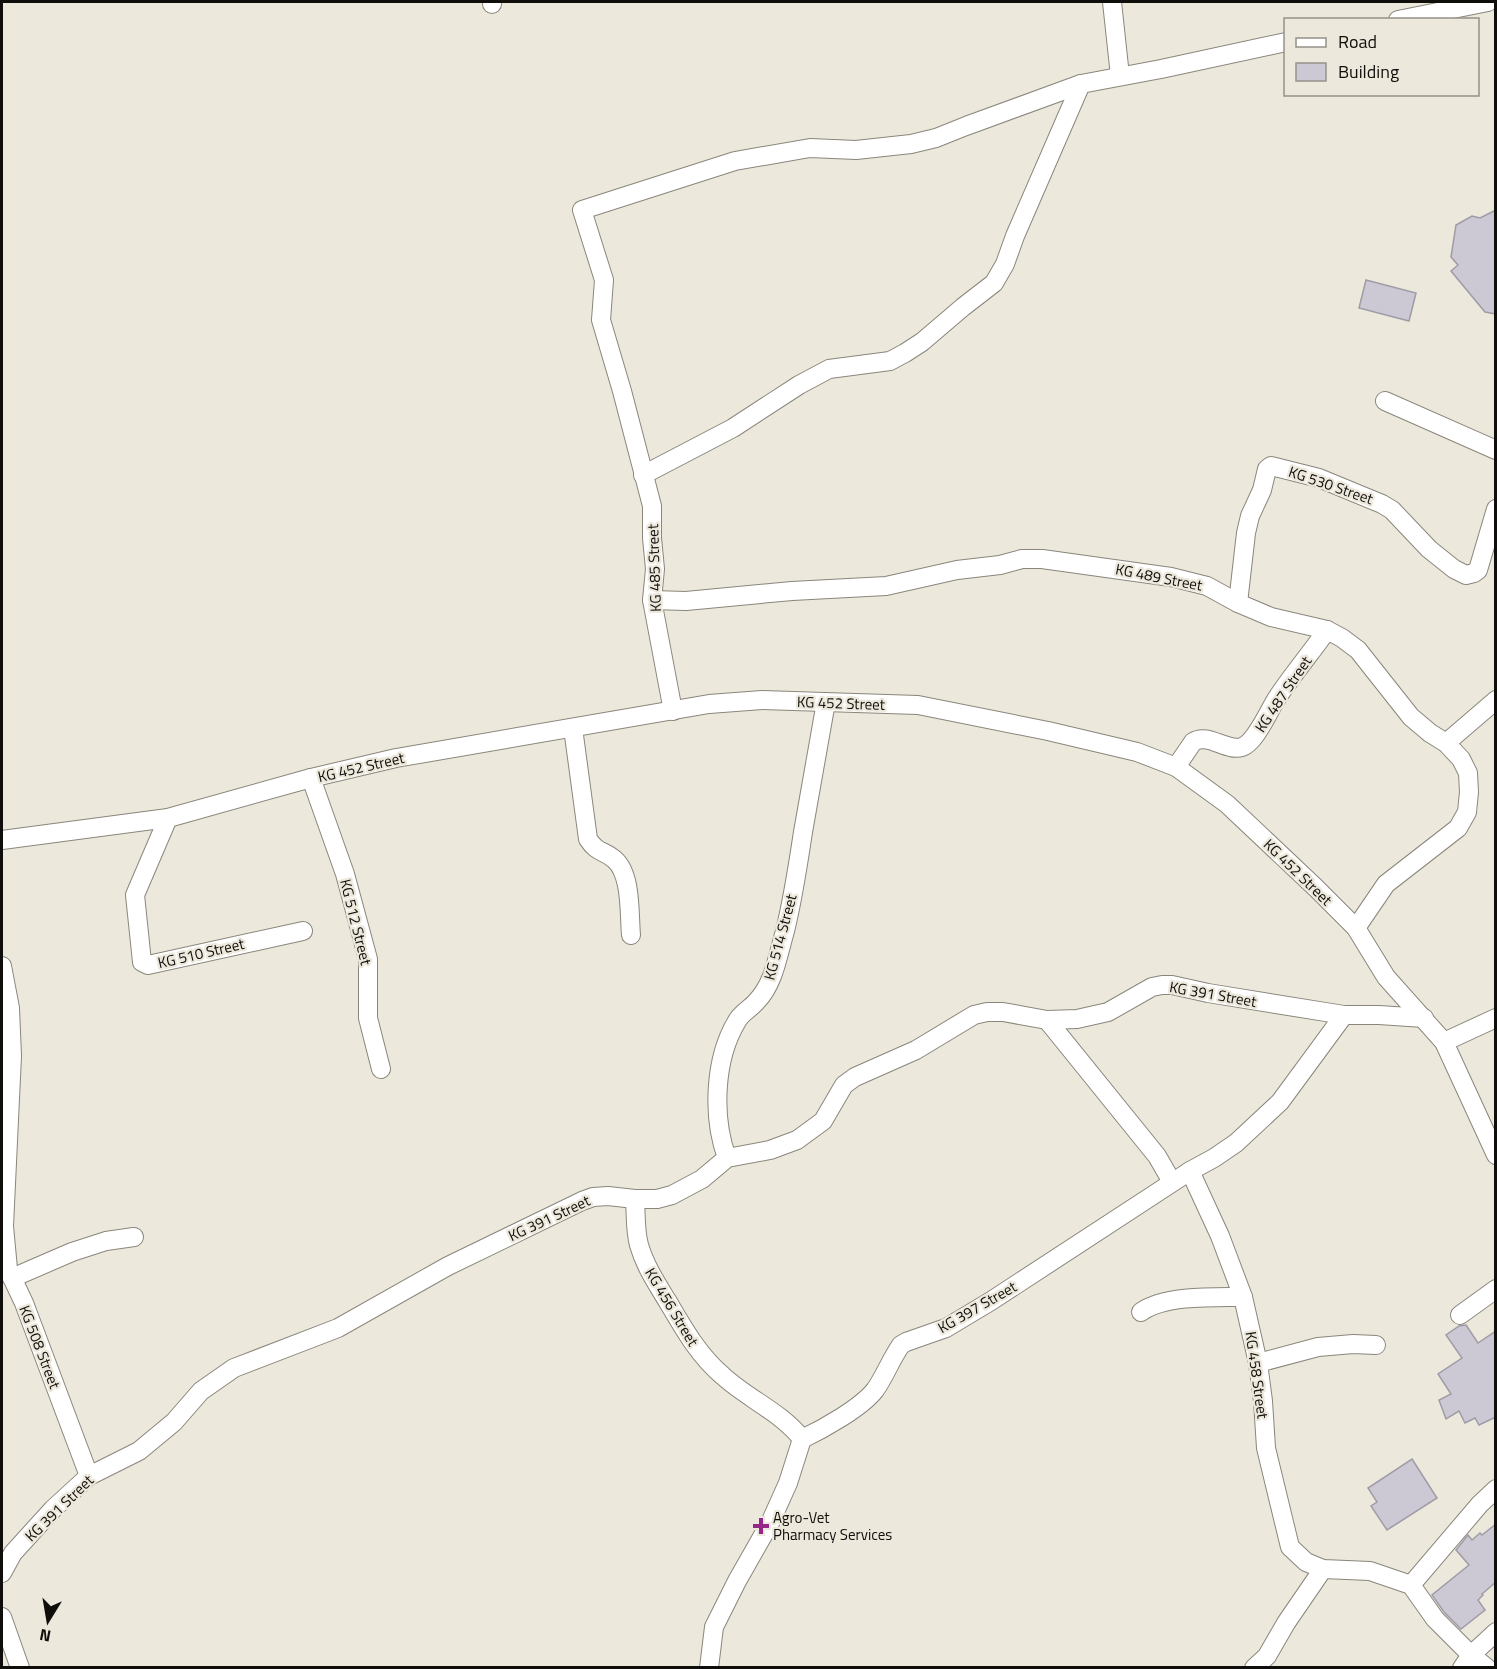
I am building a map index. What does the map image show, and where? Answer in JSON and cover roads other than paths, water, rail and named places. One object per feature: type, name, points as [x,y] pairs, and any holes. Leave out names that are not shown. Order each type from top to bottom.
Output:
[{"type":"street","points":[[1112,2],[1120,76]]},
{"type":"street","points":[[1408,18],[1488,2]]},
{"type":"street","points":[[643,475],[733,428],[799,385],[829,369],[890,361],[922,342],[994,283],[1005,264],[1081,84],[1284,42]]},
{"type":"street","name":"KG 485 Street","points":[[673,711],[652,600],[655,569],[652,506],[601,320],[604,280],[582,210],[735,161],[810,148],[856,150],[911,144],[936,138],[1081,84]]},
{"type":"street","points":[[1385,401],[1496,450]]},
{"type":"street","name":"KG 530 Street","points":[[1238,603],[1246,533],[1250,516],[1270,466],[1319,478],[1382,504],[1392,510],[1429,549],[1454,570],[1466,575],[1478,570],[1496,509]]},
{"type":"street","name":"KG 489 Street","points":[[652,600],[686,601],[792,591],[886,586],[957,570],[1000,565],[1022,559],[1042,559],[1171,577],[1207,586],[1238,603],[1272,617],[1327,630],[1358,650],[1412,717],[1446,743],[1461,759],[1467,773],[1469,792],[1467,812],[1458,828],[1386,884],[1356,928]]},
{"type":"street","name":"KG 487 Street","points":[[1176,767],[1196,739],[1230,747],[1241,747],[1247,744],[1262,726],[1277,698],[1327,630]]},
{"type":"street","name":"KG 452 Street","points":[[2,840],[168,818],[311,778],[396,758],[709,704],[762,700],[918,705],[1059,734],[1137,753],[1176,767],[1227,804],[1356,928],[1386,977],[1425,1018],[1444,1042],[1496,1155]]},
{"type":"street","points":[[1446,743],[1496,700]]},
{"type":"street","name":"KG 514 Street","points":[[727,1158],[722,1144],[717,1106],[720,1072],[726,1044],[737,1020],[755,1004],[764,992],[775,967],[790,910],[826,702]]},
{"type":"street","points":[[573,728],[588,839],[594,848],[614,859],[623,870],[627,882],[631,936]]},
{"type":"street","name":"KG 512 Street","points":[[311,778],[345,874],[369,959],[368,1017],[381,1069]]},
{"type":"street","name":"KG 510 Street","points":[[168,818],[135,895],[142,962],[148,965],[303,931]]},
{"type":"street","name":"KG 508 Street","points":[[2,966],[12,1056],[4,1226],[10,1288],[24,1303],[89,1476]]},
{"type":"street","name":"KG 391 Street","points":[[2,1573],[13,1553],[53,1509],[89,1476],[139,1451],[174,1422],[201,1391],[234,1368],[338,1328],[448,1266],[582,1201],[593,1197],[608,1196],[657,1199],[672,1195],[702,1179],[727,1158],[770,1150],[797,1140],[823,1121],[844,1085],[855,1077],[916,1050],[974,1015],[1003,1012],[1047,1020],[1077,1019],[1108,1012],[1152,987],[1172,985],[1344,1015],[1425,1018]]},
{"type":"street","name":"KG 397 Street","points":[[802,1439],[818,1432],[864,1401],[875,1389],[901,1345],[946,1328],[992,1301],[1172,1182],[1236,1143],[1280,1102],[1344,1015]]},
{"type":"street","points":[[1444,1042],[1496,1018]]},
{"type":"street","points":[[1047,1020],[1157,1156],[1172,1182]]},
{"type":"street","name":"KG 458 Street","points":[[1191,1171],[1220,1236],[1243,1297],[1258,1364],[1266,1449],[1290,1547],[1306,1562],[1323,1569]]},
{"type":"street","name":"KG 456 Street","points":[[635,1199],[639,1243],[647,1268],[694,1344],[721,1375],[750,1398],[782,1418],[802,1439]]},
{"type":"street","points":[[10,1288],[72,1252],[106,1241],[134,1237]]},
{"type":"street","points":[[1460,1315],[1496,1289]]},
{"type":"street","points":[[1142,1312],[1151,1305],[1198,1297],[1243,1297]]},
{"type":"street","points":[[1258,1364],[1318,1347],[1376,1345]]},
{"type":"street","points":[[709,1668],[714,1627],[770,1523],[788,1483],[802,1439]]},
{"type":"street","points":[[1411,1585],[1480,1504],[1496,1489]]},
{"type":"street","points":[[1254,1668],[1267,1656],[1286,1623],[1323,1569],[1370,1571],[1411,1585],[1466,1661],[1487,1668]]},
{"type":"street","points":[[2,1617],[20,1668]]},
{"type":"street","points":[[1466,1661],[1496,1632]]},
{"type":"place","name":"Agro-Vet Pharmacy Services","points":[[761,1526]]}]
